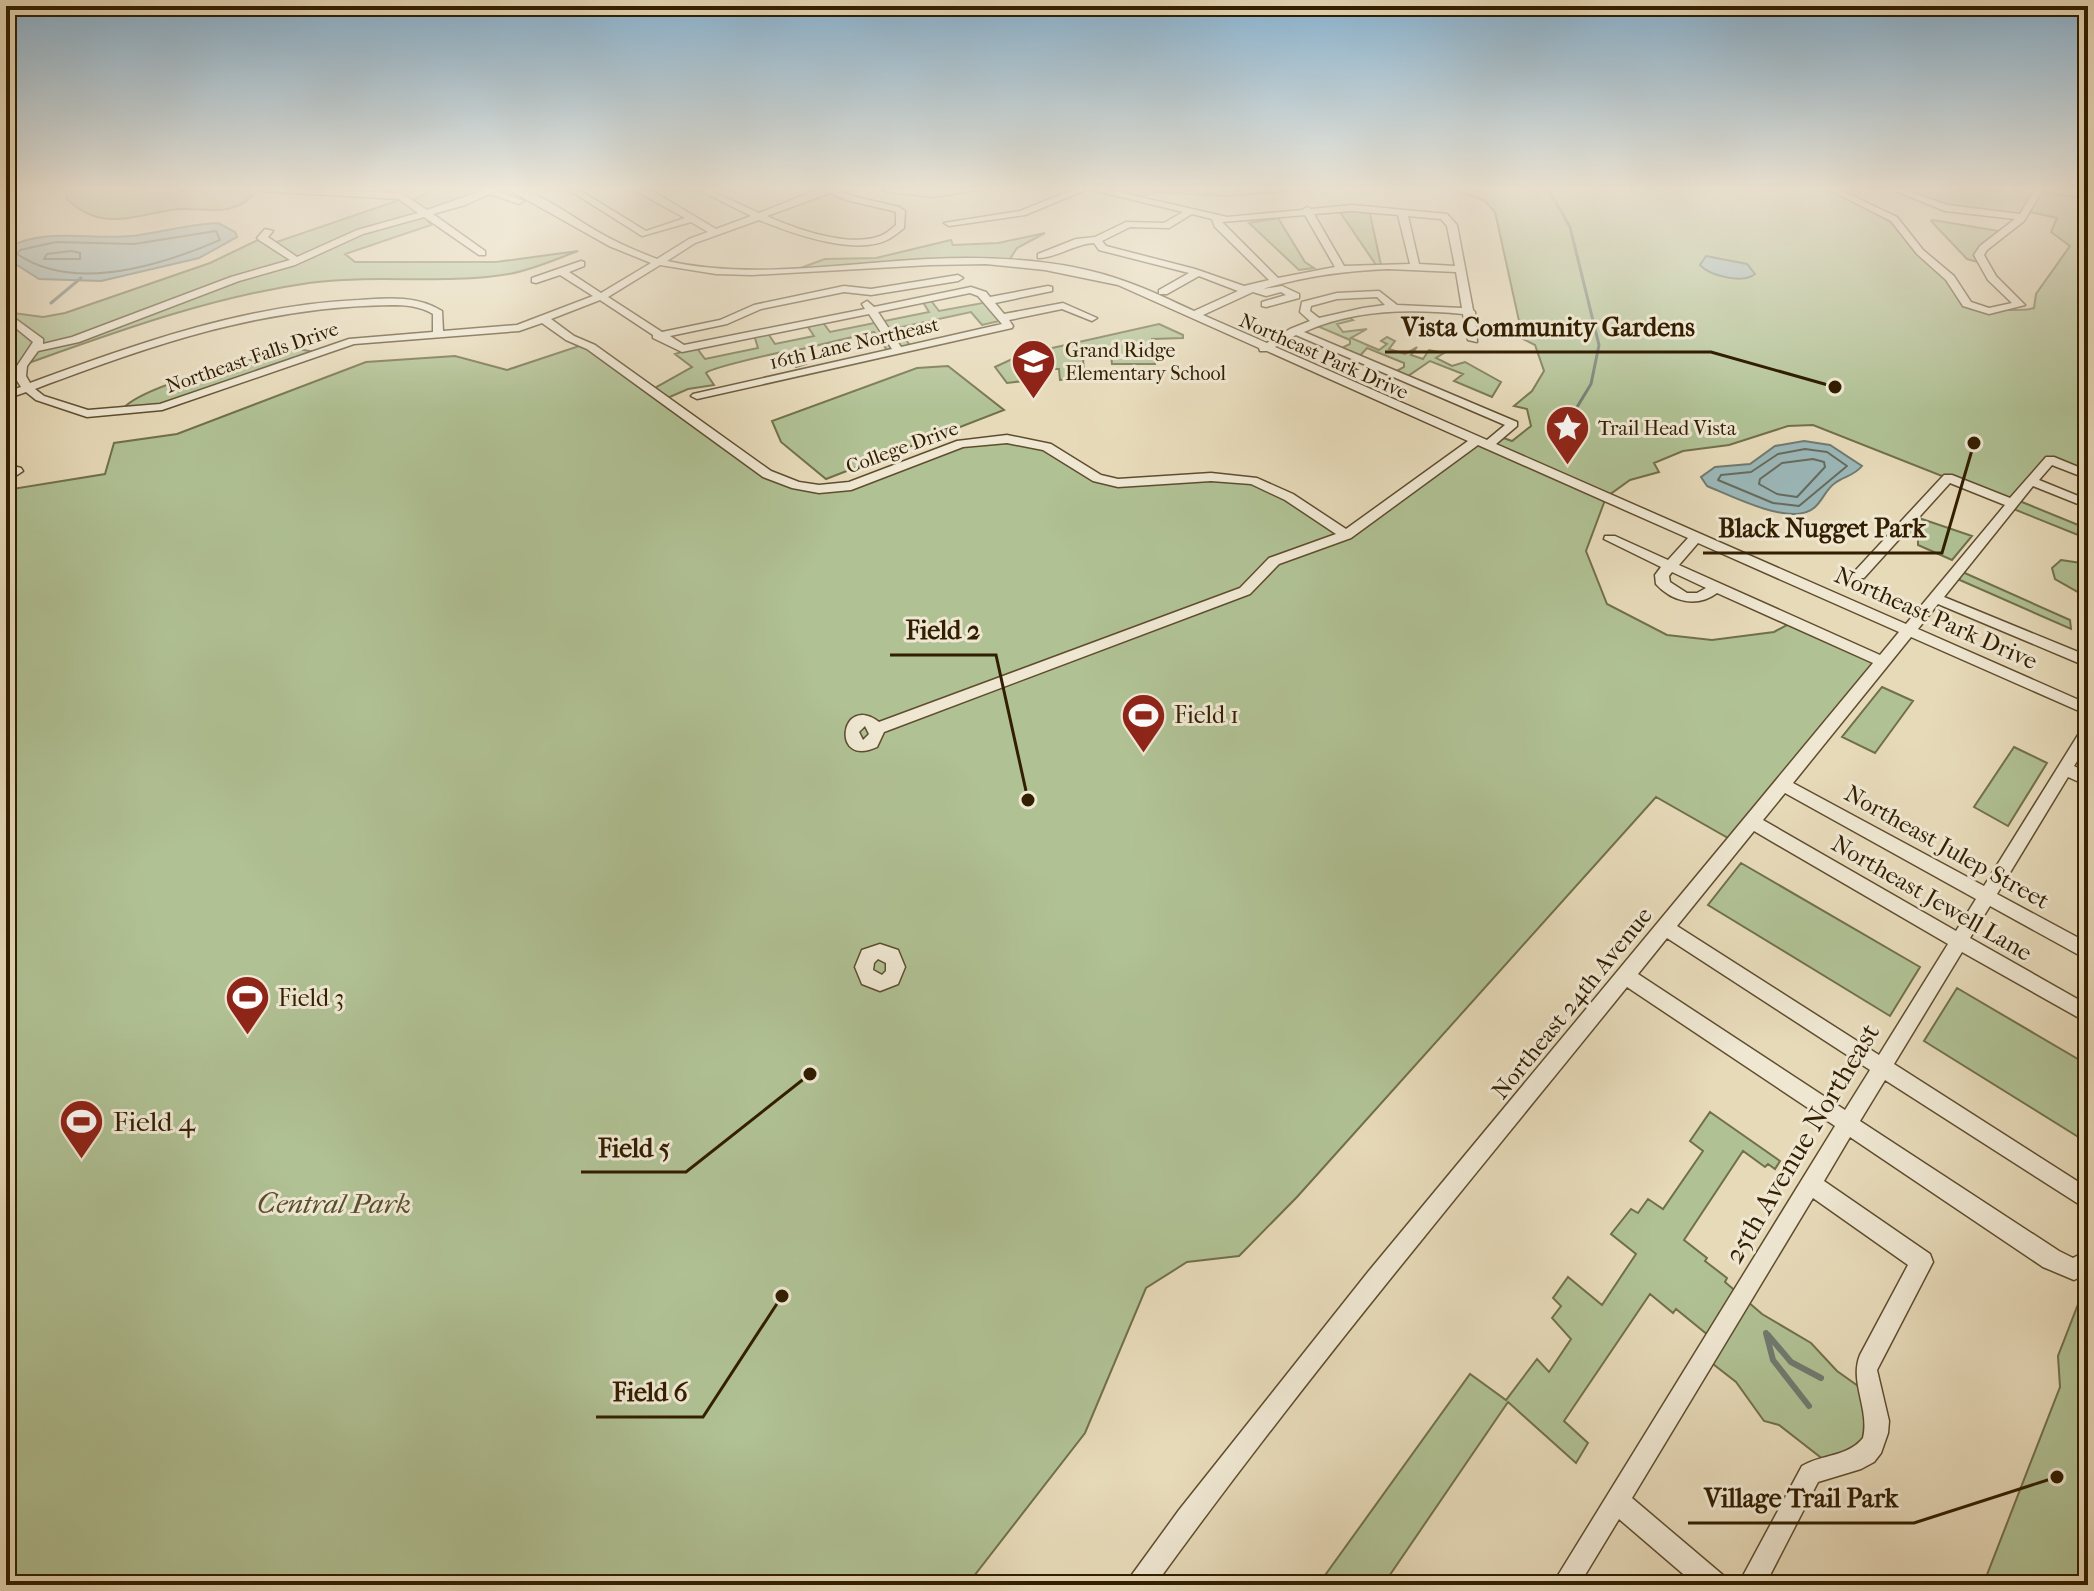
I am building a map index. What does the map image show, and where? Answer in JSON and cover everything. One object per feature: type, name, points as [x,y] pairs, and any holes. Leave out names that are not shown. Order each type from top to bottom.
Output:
[{"type":"street","points":[[27,388],[20,380],[20,370],[37,348],[75,340],[235,279],[293,262]]},
{"type":"street","name":"Northeast Park Drive","points":[[649,262],[745,273],[933,262]]},
{"type":"street","name":"Northeast Park Drive","points":[[651,262],[655,264]]},
{"type":"street","name":"Northeast Falls Drive","points":[[27,388],[55,406],[76,412],[129,412],[186,401],[344,343],[438,332],[503,332],[600,297],[658,262]]},
{"type":"street","name":"Northeast Park Drive","points":[[983,262],[1078,271],[1122,283],[2088,710]]},
{"type":"street","points":[[1156,262],[1245,288],[1266,293],[1282,289],[1295,296],[1266,304]]},
{"type":"street","points":[[1256,262],[1274,280]]},
{"type":"street","points":[[1337,262],[1340,267]]},
{"type":"street","points":[[1459,262],[1473,340]]},
{"type":"street","points":[[1932,262],[1950,278],[1967,304],[1989,311],[2020,305],[1992,278],[1983,262]]},
{"type":"street","points":[[536,280],[581,264]]},
{"type":"street","points":[[1192,315],[1245,288],[1340,267],[1460,269]]},
{"type":"street","points":[[561,271],[675,347],[690,348],[971,290],[979,292],[1002,318],[1063,306],[1092,318]]},
{"type":"street","points":[[1163,292],[1197,273]]},
{"type":"street","points":[[657,336],[723,322],[769,305],[844,289],[859,292],[958,278]]},
{"type":"street","points":[[988,301],[1048,289]]},
{"type":"street","points":[[859,292],[899,351]]},
{"type":"street","points":[[1316,321],[1305,312],[1306,304],[1337,296],[1379,294],[1393,307]]},
{"type":"street","points":[[6,396],[172,336],[316,304],[418,303],[438,313],[438,332]]},
{"type":"street","points":[[1265,348],[1316,321],[1342,313],[1393,307],[1470,312]]},
{"type":"street","points":[[6,315],[12,326],[36,337],[37,348]]},
{"type":"street","name":"16th Lane Northeast","points":[[697,396],[1008,326],[1002,318]]},
{"type":"street","name":"College Drive","points":[[544,319],[570,338],[591,347],[767,474],[788,483],[819,489],[851,486],[961,444],[1007,439],[1047,447],[1097,478],[1118,483],[1211,477],[1253,481],[1289,497],[1346,535]]},
{"type":"street","points":[[878,728],[1087,652],[1164,618],[1245,591],[1274,561],[1346,535],[1480,442],[1513,424],[1294,331]]},
{"type":"street","name":"Northeast 24th Avenue","points":[[1140,1585],[1371,1286],[2031,481],[2050,460],[2088,475]]},
{"type":"street","points":[[1859,575],[1948,478],[2013,504]]},
{"type":"street","points":[[2031,481],[2088,504]]},
{"type":"street","points":[[1696,537],[1662,575],[1663,584],[1681,596],[1706,597],[1716,586]]},
{"type":"street","points":[[1610,539],[1883,662]]},
{"type":"street","points":[[1935,598],[2088,662]]},
{"type":"street","name":"25th Avenue Northeast","points":[[1565,1585],[1880,1066],[2088,731]]},
{"type":"street","points":[[2066,769],[2088,780]]},
{"type":"street","name":"Northeast Julep Street","points":[[1782,784],[2088,952]]},
{"type":"street","name":"Northeast Jewell Lane","points":[[1752,822],[2088,1015]]},
{"type":"street","points":[[1665,927],[2088,1200]]},
{"type":"street","points":[[1626,976],[2051,1259],[2081,1265]]},
{"type":"street","points":[[1751,1585],[1810,1474],[1817,1469],[1857,1460],[1869,1449],[1877,1434],[1878,1419],[1866,1370],[1922,1262],[1810,1183]]},
{"type":"street","points":[[1617,1501],[1715,1585]]},
{"type":"green space","points":[[547,262],[509,274],[484,277],[334,280],[270,290],[193,308],[6,371],[6,328],[17,324],[6,312],[43,317],[65,313],[210,263]]},
{"type":"green space","points":[[816,262],[943,262],[792,271]]},
{"type":"green space","points":[[1291,262],[1305,262],[1314,268],[1299,270]]},
{"type":"green space","points":[[1506,262],[1933,262],[1977,309],[2016,310],[2034,308],[2036,294],[2058,262],[2088,262],[2088,475],[2050,460],[2017,500],[2088,529],[2088,539],[2011,508],[2013,504],[1813,425],[1788,426],[1729,445],[1683,451],[1654,463],[1659,472],[1630,480],[1609,495],[1489,444],[1498,436],[1512,441],[1531,426],[1527,409],[1514,406],[1532,391],[1544,371],[1535,345],[1523,339]]},
{"type":"green space","name":"Central Park","points":[[929,298],[939,311],[988,302],[1004,320],[982,325],[971,312],[897,328],[912,348],[889,353],[874,332],[798,350],[806,364],[796,367],[786,351],[710,371],[706,373],[714,385],[688,389],[665,399],[780,481],[832,489],[975,441],[1035,443],[1106,480],[1211,477],[1253,481],[1346,535],[1472,443],[1605,500],[1586,551],[1607,604],[1667,635],[1712,640],[1774,632],[1794,621],[1883,662],[1735,842],[1656,797],[1297,1197],[1239,1256],[1187,1262],[1146,1288],[1085,1433],[967,1585],[6,1585],[6,490],[105,474],[114,443],[177,434],[366,362],[455,356],[507,370],[585,344],[651,390],[692,367],[675,354],[696,347],[705,359],[758,348],[754,335],[767,332],[775,344],[814,336],[806,324],[821,320],[830,332],[929,312],[921,299]]},
{"type":"green space","points":[[1342,313],[1353,320],[1337,324],[1343,332],[1367,329],[1351,338],[1379,350],[1387,344],[1381,341],[1387,337],[1395,341],[1389,349],[1405,354],[1417,347],[1411,355],[1423,359],[1429,350],[1444,353],[1436,358],[1452,366],[1465,362],[1501,382],[1492,397],[1454,381],[1463,374],[1430,361],[1405,378],[1393,373],[1404,367],[1404,363],[1367,348],[1358,358],[1338,350],[1350,344],[1350,340],[1310,323]]},
{"type":"green space","points":[[1159,324],[1183,335],[1183,338],[1152,339],[1155,364],[1112,364],[1111,355],[1083,355],[1084,378],[1060,380],[1059,369],[1031,369],[1031,380],[1007,383],[995,367],[1021,355]]},
{"type":"green space","points":[[298,349],[315,352],[193,397],[120,413],[130,403],[173,383],[230,365]]},
{"type":"green space","points":[[948,366],[1004,410],[826,479],[781,442],[772,421],[917,368]]},
{"type":"green space","points":[[1913,516],[1972,536],[1952,560],[1918,545],[1918,539],[1900,531]]},
{"type":"green space","points":[[2061,560],[2088,564],[2085,596],[2055,579],[2052,568]]},
{"type":"green space","points":[[1958,570],[2070,620],[2071,629],[1953,577]]},
{"type":"green space","points":[[1882,687],[1913,701],[1875,753],[1842,737]]},
{"type":"green space","points":[[2014,747],[2047,763],[2008,826],[1974,807]]},
{"type":"green space","points":[[1741,863],[1920,967],[1890,1016],[1708,905]]},
{"type":"green space","points":[[1957,988],[2088,1065],[2088,1143],[1924,1041]]},
{"type":"green space","points":[[1710,1112],[1780,1161],[1775,1169],[1768,1164],[1765,1167],[1743,1151],[1684,1240],[1707,1258],[1705,1261],[1727,1278],[1725,1282],[1762,1314],[1811,1343],[1837,1371],[1875,1398],[1877,1434],[1833,1467],[1779,1425],[1764,1421],[1736,1382],[1704,1357],[1714,1340],[1676,1309],[1673,1313],[1650,1294],[1564,1421],[1588,1443],[1576,1463],[1508,1402],[1383,1585],[1318,1585],[1470,1374],[1506,1400],[1537,1359],[1549,1372],[1571,1339],[1552,1318],[1561,1306],[1553,1298],[1568,1277],[1602,1305],[1636,1254],[1611,1234],[1631,1209],[1638,1213],[1648,1199],[1663,1209],[1703,1151],[1690,1141]]},
{"type":"green space","points":[[2075,1270],[2088,1272],[2088,1585],[1983,1585],[2060,1387],[2058,1356],[2082,1294]]},
{"type":"water","points":[[13,262],[181,262],[101,281],[39,279]]},
{"type":"water","points":[[1702,262],[1738,262],[1747,264],[1755,274],[1735,278],[1719,275],[1700,265]]},
{"type":"water","points":[[1804,441],[1830,445],[1862,466],[1832,485],[1818,504],[1805,513],[1778,512],[1746,503],[1707,486],[1701,477],[1715,467],[1750,464],[1775,446]]},
{"type":"waterway","points":[[1574,448],[1571,417],[1591,384],[1599,345],[1579,262]]},
{"type":"waterway","points":[[51,303],[81,278]]},
{"type":"waterway","points":[[1766,1333],[1773,1360],[1809,1406]]},
{"type":"waterway","points":[[1768,1335],[1791,1362],[1821,1378]]},
{"type":"place","name":"Vista Community Gardens","points":[[1835,387]]},
{"type":"place","name":"Grand Ridge Elementary School","points":[[1034,400]]},
{"type":"place","name":"Black Nugget Park","points":[[1974,443]]},
{"type":"place","name":"Trail Head Vista","points":[[1567,467]]},
{"type":"place","name":"Field 1","points":[[1143,754]]},
{"type":"place","name":"Field 2","points":[[1028,800]]},
{"type":"place","name":"Field 3","points":[[247,1037]]},
{"type":"place","name":"Field 5","points":[[810,1074]]},
{"type":"place","name":"Field 4","points":[[82,1160]]},
{"type":"place","name":"Field 6","points":[[782,1296]]},
{"type":"place","name":"Village Trail Park","points":[[2057,1477]]}]
